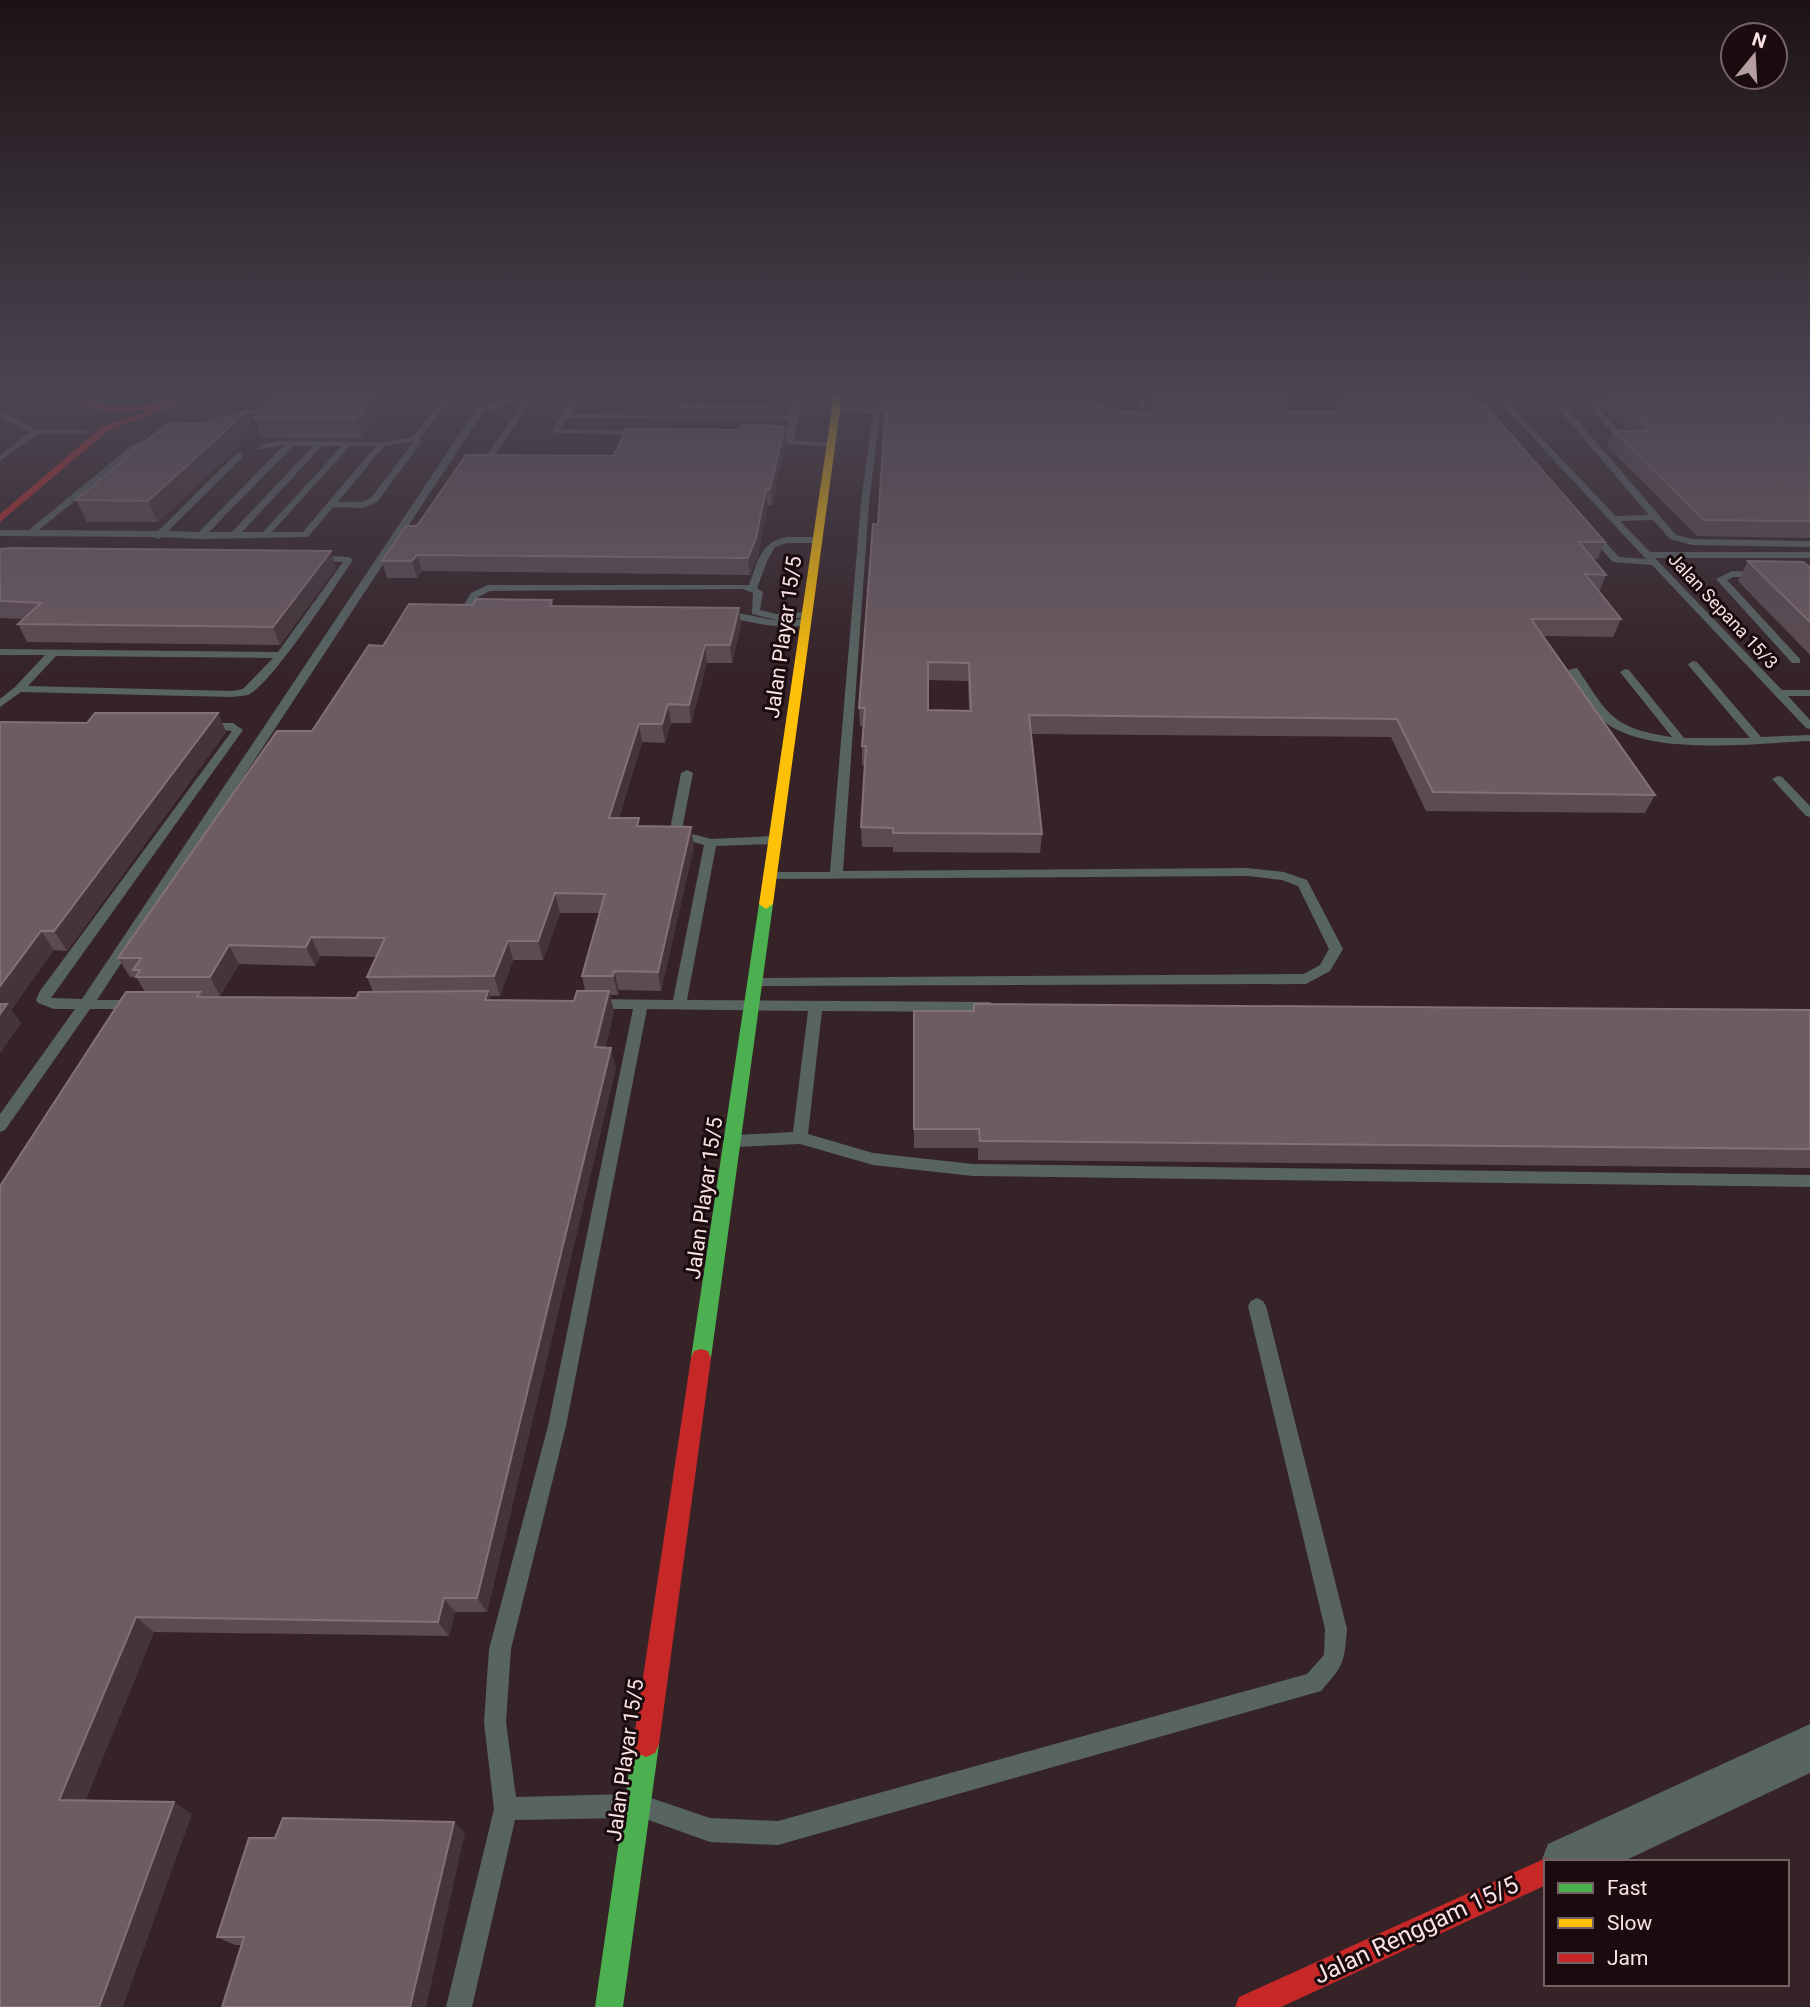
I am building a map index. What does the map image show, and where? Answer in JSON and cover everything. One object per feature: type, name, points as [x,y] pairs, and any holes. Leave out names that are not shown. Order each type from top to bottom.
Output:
[{"type":"street","points":[[0,500],[14,489]]},
{"type":"street","points":[[0,519],[35,489]]},
{"type":"street","name":"Jalan Playar 15/5","points":[[609,2007],[825,489]]},
{"type":"street","points":[[1570,1860],[1810,1748]]},
{"type":"street","name":"Jalan Renggam 15/5","points":[[1249,2007],[1544,1872]]},
{"type":"lane","points":[[32,533],[85,489]]},
{"type":"lane","points":[[158,536],[206,489]]},
{"type":"lane","points":[[200,536],[246,489]]},
{"type":"lane","points":[[234,535],[277,489]]},
{"type":"lane","points":[[266,534],[307,489]]},
{"type":"lane","points":[[0,533],[305,535],[344,489]]},
{"type":"lane","points":[[331,504],[363,505],[374,500],[383,489]]},
{"type":"lane","points":[[0,1126],[86,1005],[428,489]]},
{"type":"lane","points":[[835,876],[867,489]]},
{"type":"lane","name":"Jalan Sepana 15/3","points":[[1584,489],[1810,726]]},
{"type":"lane","points":[[1630,489],[1673,537],[1692,542],[1810,544]]},
{"type":"lane","points":[[1613,519],[1655,517]]},
{"type":"lane","points":[[1582,522],[1616,560],[1810,555]]},
{"type":"lane","points":[[752,588],[770,544],[778,539],[818,540]]},
{"type":"lane","points":[[1770,555],[1781,571],[1732,574],[1721,579],[1796,661]]},
{"type":"lane","points":[[19,689],[232,694],[246,692],[281,655],[349,560],[311,558]]},
{"type":"lane","points":[[494,611],[480,611],[469,605],[474,595],[488,588],[752,588],[758,592],[755,612],[776,617],[807,619]]},
{"type":"lane","points":[[716,613],[730,613],[774,623],[807,619]]},
{"type":"lane","points":[[0,652],[281,655]]},
{"type":"lane","points":[[0,704],[19,689],[53,653]]},
{"type":"lane","points":[[1693,664],[1757,739]]},
{"type":"lane","points":[[1573,670],[1607,718],[1634,733],[1660,740],[1682,741],[1810,738]]},
{"type":"lane","points":[[1625,672],[1682,741]]},
{"type":"lane","points":[[1779,694],[1810,693]]},
{"type":"lane","points":[[155,1005],[54,1004],[43,1000],[238,730],[226,725],[186,725]]},
{"type":"lane","points":[[687,773],[677,824],[680,834],[710,843],[775,840]]},
{"type":"lane","points":[[1778,779],[1810,813]]},
{"type":"lane","points":[[679,1003],[710,843]]},
{"type":"lane","points":[[755,983],[1306,979],[1325,968],[1336,948],[1303,883],[1284,876],[1247,872],[770,876]]},
{"type":"lane","points":[[585,1004],[1009,1008]]},
{"type":"lane","points":[[458,2007],[506,1809],[495,1723],[500,1649],[557,1426],[641,1004]]},
{"type":"lane","points":[[800,1138],[815,1007]]},
{"type":"lane","points":[[733,1141],[800,1138],[873,1159],[973,1170],[1810,1181]]},
{"type":"lane","points":[[506,1809],[639,1806],[710,1830],[778,1833],[1313,1683],[1334,1660],[1336,1629],[1257,1306]]},
{"type":"building","points":[[90,489],[162,489],[148,501],[76,500]]},
{"type":"building","points":[[443,489],[770,489],[766,489],[756,538],[748,558],[417,555],[412,561],[382,561],[406,526],[417,526]]},
{"type":"building","points":[[880,489],[1558,489],[1605,542],[1579,542],[1606,575],[1585,574],[1621,619],[1531,619],[1655,795],[1433,792],[1397,719],[1029,715],[1042,834],[893,833],[893,828],[861,827],[866,746],[862,746],[865,708],[859,708],[873,524],[878,524]],"holes":[[[928,662],[969,663],[971,711],[928,710]]]},
{"type":"building","points":[[1672,489],[1810,489],[1810,521],[1704,520]]},
{"type":"building","points":[[0,549],[331,551],[273,627],[18,624],[41,603],[0,601]]},
{"type":"building","points":[[1748,561],[1803,562],[1810,567],[1810,622]]},
{"type":"building","points":[[476,599],[552,600],[550,606],[739,608],[730,645],[705,645],[689,705],[668,704],[662,724],[639,724],[609,818],[639,818],[637,826],[691,827],[658,972],[614,971],[613,976],[582,976],[605,894],[555,893],[538,941],[508,941],[494,976],[367,977],[385,938],[311,937],[306,947],[229,945],[210,977],[136,977],[140,970],[133,970],[141,958],[118,958],[277,731],[312,731],[369,645],[383,646],[409,604],[473,605]]},
{"type":"building","points":[[95,713],[218,713],[54,931],[41,931],[0,986],[0,723],[87,723]]},
{"type":"building","points":[[488,991],[485,1000],[574,1001],[577,991],[609,991],[595,1047],[611,1048],[477,1598],[444,1598],[438,1622],[136,1617],[59,1800],[174,1802],[99,2007],[0,2007],[0,1186],[126,992],[200,992],[197,997],[356,998],[359,992]]},
{"type":"building","points":[[0,1004],[7,1004],[0,1014]]},
{"type":"building","points":[[974,1004],[1810,1010],[1810,1149],[980,1141],[979,1129],[914,1129],[914,1011],[974,1011]]},
{"type":"building","points":[[283,1818],[454,1822],[410,2007],[222,2007],[244,1937],[217,1937],[249,1838],[275,1838]]},
{"type":"traffic: fast","points":[[701,1358],[766,904]]},
{"type":"traffic: fast","points":[[609,2007],[646,1744]]},
{"type":"traffic: slow","points":[[766,904],[825,489]]},
{"type":"traffic: jam","points":[[0,519],[35,489]]},
{"type":"traffic: jam","points":[[646,1744],[701,1358]]},
{"type":"traffic: jam","points":[[1249,2007],[1544,1872]]}]
